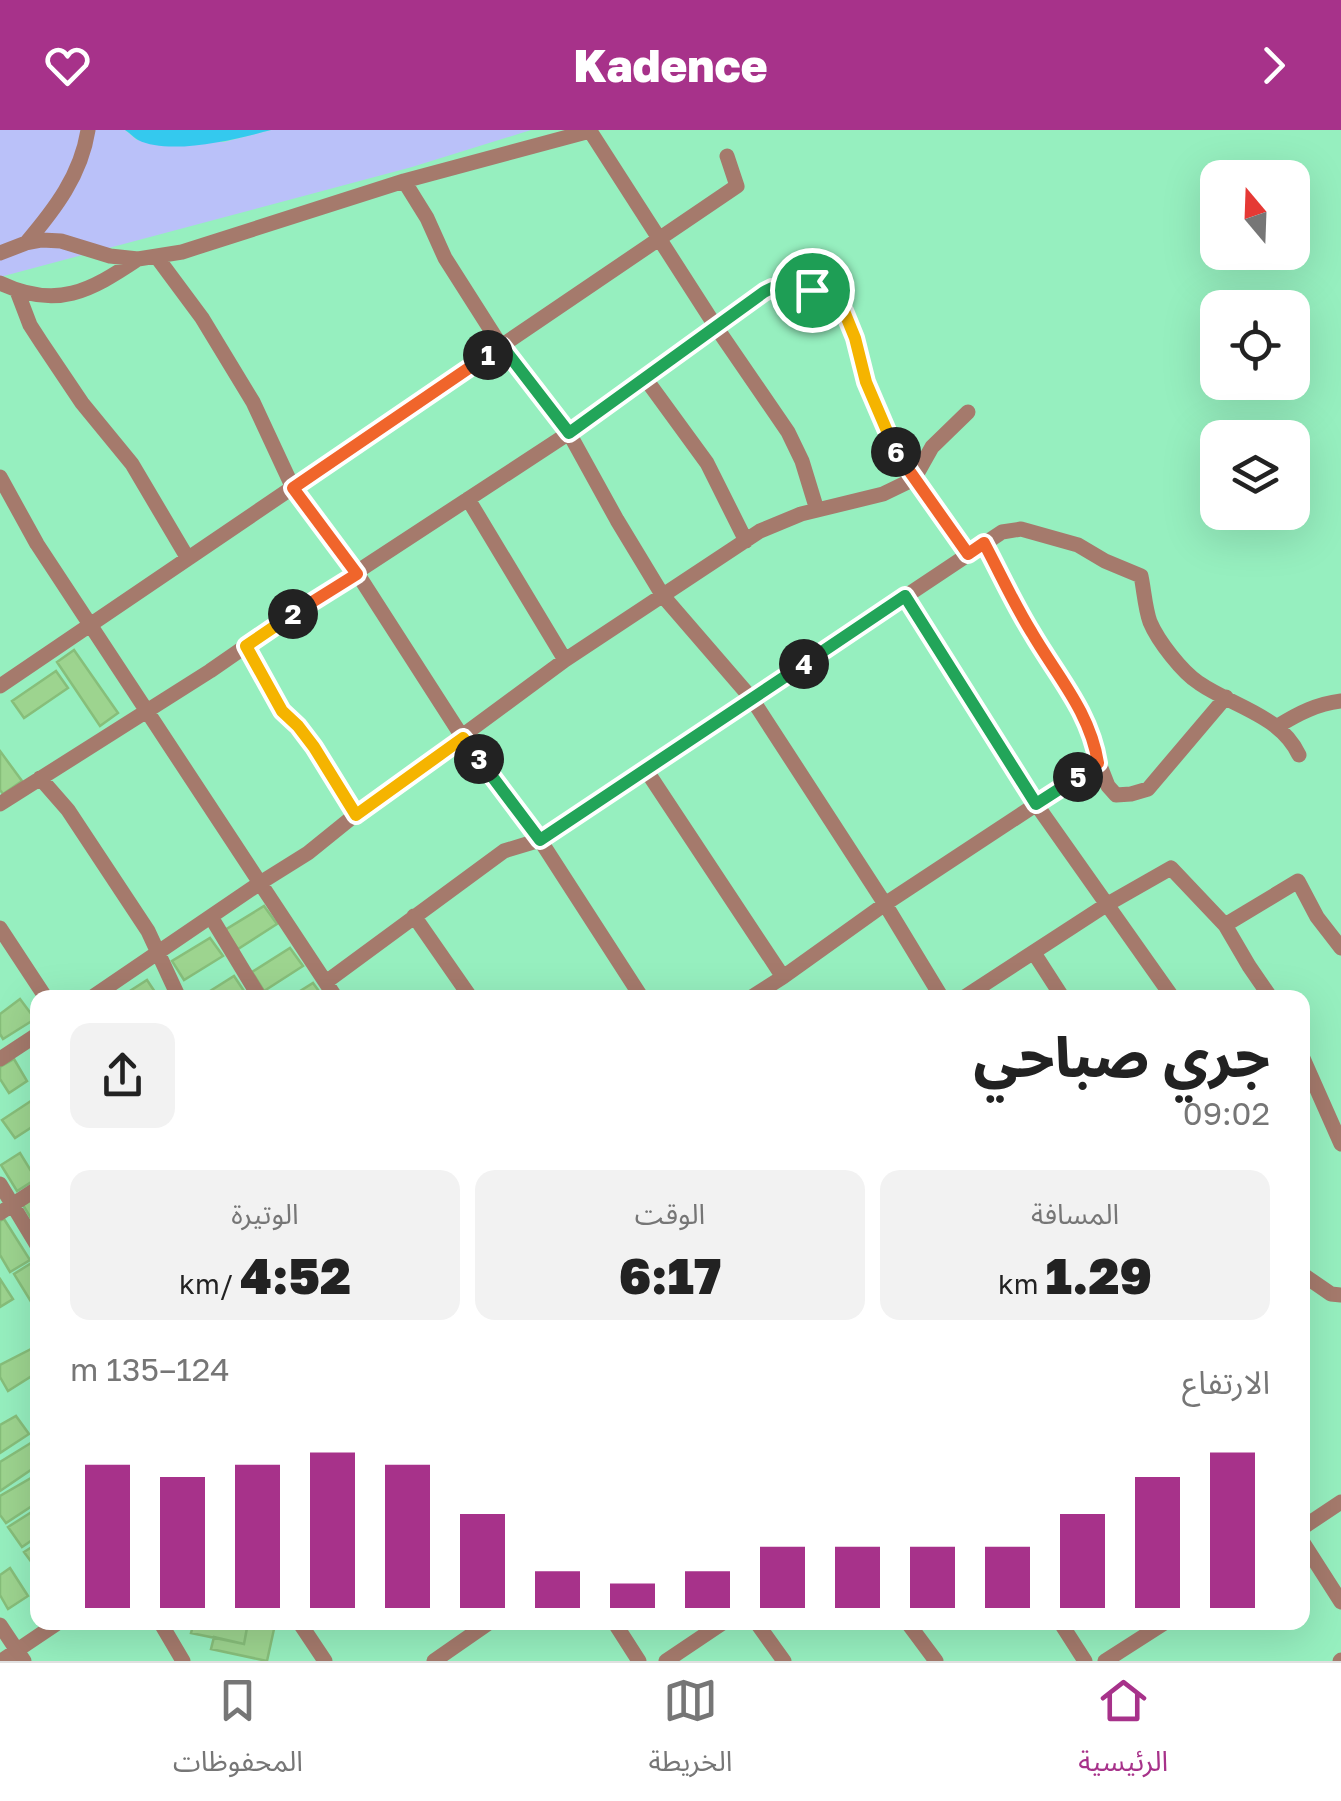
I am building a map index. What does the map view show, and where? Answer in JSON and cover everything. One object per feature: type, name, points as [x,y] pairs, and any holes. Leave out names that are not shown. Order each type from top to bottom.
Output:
[{"type":"street","points":[[26,243],[70,185],[84,153],[88,130]]},
{"type":"street","points":[[0,253],[42,240],[138,259],[182,252],[404,182],[590,131],[788,432],[802,461],[817,510]]},
{"type":"street","points":[[0,686],[737,186],[727,156]]},
{"type":"street","points":[[404,182],[427,218],[445,258],[502,346],[569,433],[663,596],[752,699],[937,990]]},
{"type":"street","points":[[156,256],[202,318],[253,402],[293,488],[357,574],[463,738],[540,840],[637,990]]},
{"type":"street","points":[[0,283],[36,297],[53,297],[84,290],[138,259]]},
{"type":"street","points":[[0,804],[569,433],[772,288],[792,294],[812,290],[827,294],[844,311],[891,445],[968,554]]},
{"type":"street","points":[[18,292],[30,325],[82,403],[132,464],[187,558]]},
{"type":"street","points":[[645,378],[707,464],[746,541]]},
{"type":"street","points":[[103,990],[308,853],[565,660],[760,531],[801,514],[884,494],[914,479],[932,447],[968,412]]},
{"type":"street","points":[[0,478],[89,625],[331,990]]},
{"type":"street","points":[[468,500],[565,660]]},
{"type":"street","points":[[326,982],[504,851],[540,840],[1002,532],[1021,529],[1078,545],[1141,576],[1150,622],[1171,654],[1197,682],[1278,726],[1299,755]]},
{"type":"street","points":[[984,543],[1032,632],[1076,700],[1095,741],[1098,763],[1116,794],[1148,789],[1226,697]]},
{"type":"street","points":[[905,596],[1036,804],[1167,990]]},
{"type":"street","points":[[246,646],[282,711],[314,747],[356,815]]},
{"type":"street","points":[[1278,726],[1322,704],[1341,701]]},
{"type":"street","points":[[763,990],[1098,763]]},
{"type":"street","points":[[646,770],[783,977]]},
{"type":"street","points":[[40,778],[68,810],[148,930],[176,990]]},
{"type":"street","points":[[975,990],[1171,868],[1225,925],[1266,990]]},
{"type":"street","points":[[1225,925],[1298,881],[1317,917],[1341,948]]},
{"type":"street","points":[[414,916],[465,990]]},
{"type":"street","points":[[211,917],[255,990]]},
{"type":"street","points":[[0,928],[41,990]]},
{"type":"street","points":[[1034,953],[1059,990]]},
{"type":"street","points":[[0,1059],[30,1039]]},
{"type":"street","points":[[1310,1074],[1341,1144]]},
{"type":"street","points":[[0,1184],[6,1209],[30,1236]]},
{"type":"street","points":[[6,1209],[30,1193]]},
{"type":"street","points":[[1310,1280],[1330,1294],[1341,1296]]},
{"type":"street","points":[[1310,1523],[1341,1502]]},
{"type":"street","points":[[1310,1553],[1341,1602]]},
{"type":"street","points":[[0,1624],[21,1656]]},
{"type":"street","points":[[1,1661],[21,1656],[50,1630]]},
{"type":"street","points":[[165,1630],[183,1661]]},
{"type":"street","points":[[304,1630],[325,1661]]},
{"type":"street","points":[[434,1661],[465,1630]]},
{"type":"street","points":[[619,1630],[640,1661]]},
{"type":"street","points":[[666,1661],[712,1630]]},
{"type":"street","points":[[762,1630],[784,1661]]},
{"type":"street","points":[[912,1630],[936,1661]]},
{"type":"street","points":[[1065,1630],[1085,1661]]},
{"type":"street","points":[[1105,1661],[1153,1630]]},
{"type":"shaded area","points":[[0,130],[125,130],[137,140],[224,142],[271,130],[531,130],[412,167],[0,277]]},
{"type":"shaded area","points":[[125,130],[271,130],[204,144],[168,146],[138,140]]},
{"type":"building","points":[[74,650],[118,713],[100,726],[57,662]]},
{"type":"building","points":[[56,671],[68,688],[24,718],[12,701]]},
{"type":"building","points":[[0,751],[22,781],[3,794],[0,790]]},
{"type":"building","points":[[264,906],[277,924],[238,949],[225,930]]},
{"type":"building","points":[[210,938],[223,956],[184,980],[172,961]]},
{"type":"building","points":[[290,948],[303,966],[266,990],[252,972]]},
{"type":"building","points":[[234,976],[243,990],[212,990]]},
{"type":"building","points":[[147,980],[154,990],[131,990]]},
{"type":"building","points":[[20,999],[30,1012],[30,1022],[3,1039],[0,1014]]},
{"type":"building","points":[[14,1059],[27,1081],[9,1093],[0,1079],[0,1067]]},
{"type":"building","points":[[30,1102],[30,1128],[15,1138],[2,1120]]},
{"type":"building","points":[[20,1153],[30,1169],[30,1183],[17,1191],[1,1165]]},
{"type":"building","points":[[4,1219],[30,1260],[10,1272],[0,1255],[0,1221]]},
{"type":"building","points":[[30,1264],[30,1300],[14,1274]]},
{"type":"building","points":[[0,1279],[13,1299],[0,1307]]},
{"type":"building","points":[[30,1350],[30,1377],[8,1391],[0,1377],[0,1365]]},
{"type":"building","points":[[16,1416],[29,1434],[0,1453],[0,1425]]},
{"type":"building","points":[[30,1443],[30,1470],[0,1491],[0,1462]]},
{"type":"building","points":[[30,1479],[30,1507],[6,1523],[0,1515],[0,1496]]},
{"type":"building","points":[[30,1513],[30,1542],[22,1547],[8,1527]]},
{"type":"building","points":[[10,1568],[28,1596],[8,1609],[0,1595],[0,1575]]},
{"type":"building","points":[[192,1630],[247,1630],[244,1644],[191,1633]]},
{"type":"building","points":[[247,1630],[274,1630],[267,1661],[211,1649],[214,1637],[244,1644]]},
{"type":"route","points":[[772,288],[792,294],[812,290],[827,294],[844,311],[891,445],[968,554],[984,543],[1032,632],[1076,700],[1095,741],[1098,763],[1036,804],[905,596],[540,840],[463,738],[356,815],[314,747],[282,711],[246,646],[357,574],[293,488],[502,346],[569,433],[764,292],[772,288]]}]
